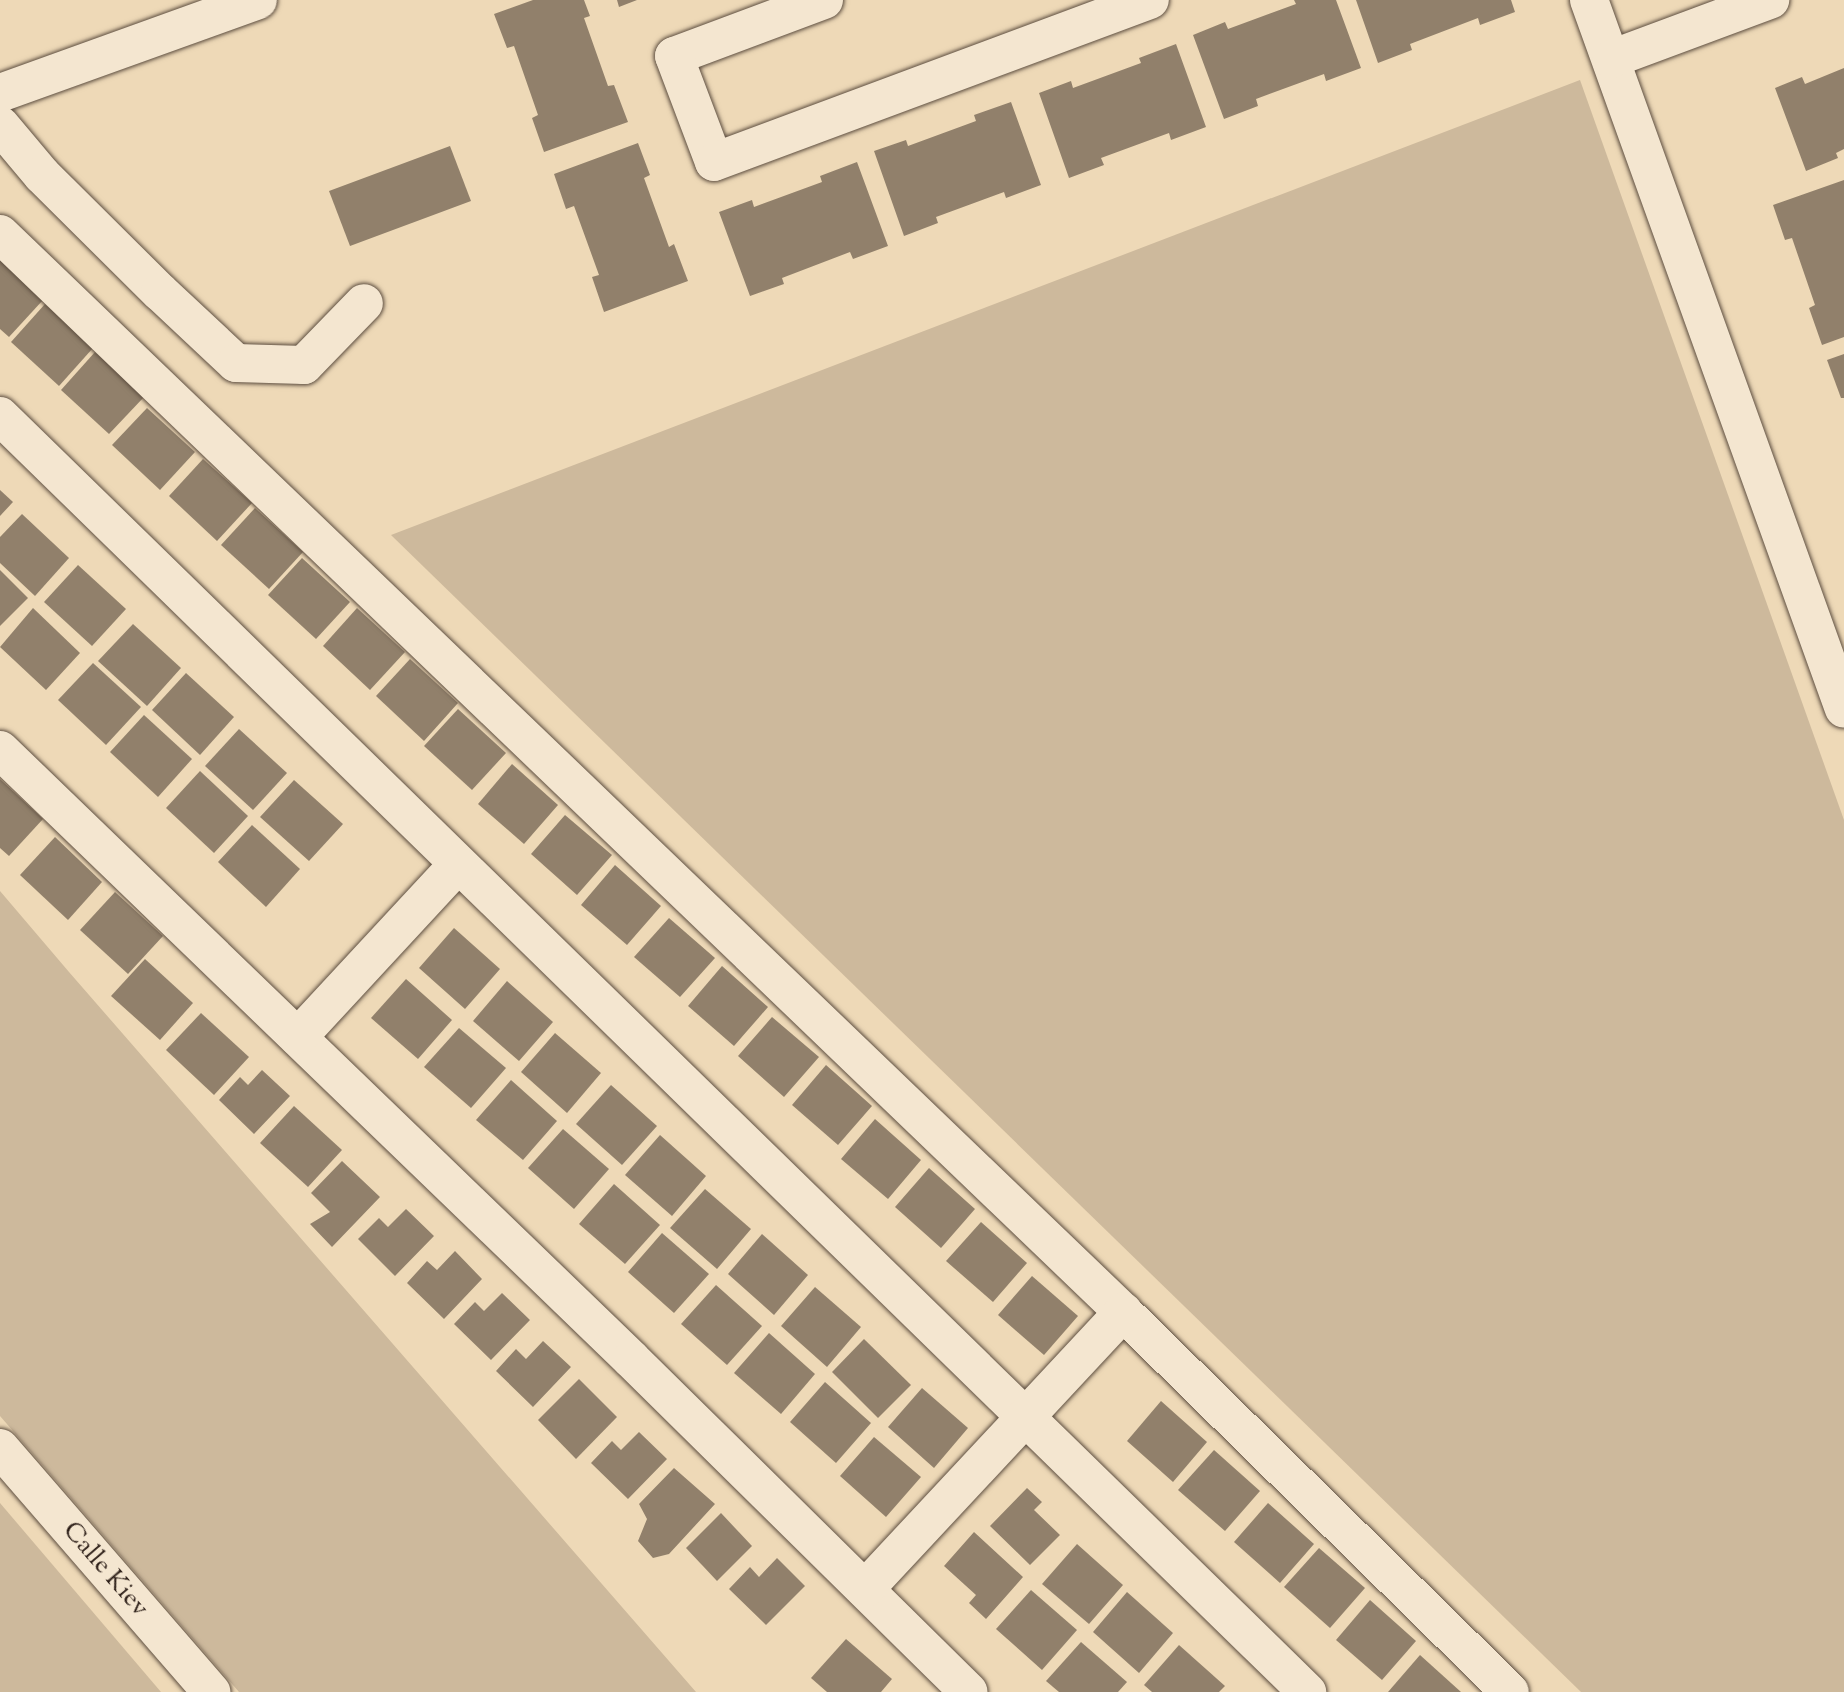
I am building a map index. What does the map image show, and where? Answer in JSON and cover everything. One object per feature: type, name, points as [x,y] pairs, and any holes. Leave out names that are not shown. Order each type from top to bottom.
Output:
[{"type":"street","points":[[0,93],[258,0]]},
{"type":"street","points":[[824,0],[674,56],[714,162],[1150,0]]},
{"type":"street","points":[[1589,0],[1841,691]]},
{"type":"street","points":[[1611,59],[1770,0]]},
{"type":"street","points":[[0,125],[42,175],[236,363],[304,365],[364,303]]},
{"type":"street","points":[[0,234],[1123,1312],[1510,1692]]},
{"type":"street","points":[[0,416],[1307,1692]]},
{"type":"street","points":[[0,750],[969,1692]]},
{"type":"street","points":[[298,1037],[457,865]]},
{"type":"street","points":[[864,1589],[1123,1312]]},
{"type":"street","name":"Calle Kiev","points":[[0,1448],[211,1692]]},
{"type":"shaded area","points":[[1580,80],[1844,820],[1844,1692],[1581,1692],[391,535]]},
{"type":"shaded area","points":[[0,891],[696,1692],[239,1692],[0,1416]]},
{"type":"shaded area","points":[[0,1503],[161,1692],[0,1692]]},
{"type":"building","points":[[533,0],[584,0],[590,16],[584,18],[608,86],[614,85],[628,122],[544,152],[532,118],[538,115],[514,46],[507,48],[494,14]]},
{"type":"building","points":[[617,0],[637,0],[619,7]]},
{"type":"building","points":[[1294,0],[1336,0],[1361,68],[1326,81],[1324,74],[1256,99],[1258,106],[1224,119],[1193,35],[1225,22],[1228,29],[1296,4]]},
{"type":"building","points":[[1356,0],[1511,0],[1515,12],[1480,25],[1478,18],[1410,44],[1412,50],[1378,63]]},
{"type":"building","points":[[1176,44],[1206,127],[1171,140],[1169,133],[1101,158],[1104,165],[1069,178],[1039,93],[1071,81],[1073,88],[1141,63],[1139,58]]},
{"type":"building","points":[[1844,68],[1844,149],[1836,153],[1838,158],[1806,171],[1775,88],[1802,77],[1805,84]]},
{"type":"building","points":[[1011,102],[1041,185],[1006,198],[1004,192],[936,217],[938,223],[904,236],[874,151],[906,140],[908,146],[976,121],[974,115]]},
{"type":"building","points":[[638,143],[650,175],[644,178],[669,247],[674,244],[688,281],[604,312],[592,277],[599,275],[574,206],[566,209],[554,174]]},
{"type":"building","points":[[450,146],[471,201],[350,246],[329,191]]},
{"type":"building","points":[[857,162],[888,246],[853,259],[850,252],[782,278],[784,284],[750,296],[719,212],[752,200],[754,207],[822,182],[820,176]]},
{"type":"building","points":[[1844,180],[1844,337],[1822,345],[1809,308],[1815,305],[1792,238],[1785,240],[1773,205]]},
{"type":"building","points":[[0,260],[43,300],[9,337],[0,329]]},
{"type":"building","points":[[45,304],[93,348],[59,386],[11,342]]},
{"type":"building","points":[[95,352],[144,397],[109,434],[61,390]]},
{"type":"building","points":[[1844,354],[1844,398],[1841,398],[1827,360]]},
{"type":"building","points":[[147,408],[195,452],[160,490],[112,445]]},
{"type":"building","points":[[203,459],[252,503],[217,541],[169,496]]},
{"type":"building","points":[[0,490],[13,502],[0,516]]},
{"type":"building","points":[[255,508],[303,552],[269,589],[221,545]]},
{"type":"building","points":[[22,514],[69,558],[35,596],[0,563],[0,537]]},
{"type":"building","points":[[302,558],[350,602],[316,639],[268,595]]},
{"type":"building","points":[[78,565],[126,609],[92,646],[44,602]]},
{"type":"building","points":[[0,570],[28,598],[0,626]]},
{"type":"building","points":[[33,608],[80,653],[46,690],[0,647]]},
{"type":"building","points":[[357,608],[405,652],[370,690],[323,646]]},
{"type":"building","points":[[133,624],[181,668],[147,706],[98,661]]},
{"type":"building","points":[[410,659],[458,703],[424,741],[376,696]]},
{"type":"building","points":[[93,663],[141,707],[106,745],[58,700]]},
{"type":"building","points":[[186,673],[234,717],[200,755],[152,710]]},
{"type":"building","points":[[458,709],[506,753],[472,790],[424,746]]},
{"type":"building","points":[[144,715],[192,759],[158,797],[110,752]]},
{"type":"building","points":[[239,729],[287,773],[253,810],[205,766]]},
{"type":"building","points":[[512,764],[558,805],[524,844],[478,804]]},
{"type":"building","points":[[200,771],[248,816],[214,853],[166,808]]},
{"type":"building","points":[[0,779],[43,819],[9,856],[0,848]]},
{"type":"building","points":[[294,780],[343,824],[309,861],[260,817]]},
{"type":"building","points":[[565,815],[612,855],[577,895],[531,854]]},
{"type":"building","points":[[252,825],[300,869],[266,907],[218,862]]},
{"type":"building","points":[[55,837],[102,882],[68,920],[20,875]]},
{"type":"building","points":[[615,865],[661,906],[627,945],[581,905]]},
{"type":"building","points":[[115,892],[163,936],[128,974],[80,930]]},
{"type":"building","points":[[669,918],[715,958],[680,997],[634,957]]},
{"type":"building","points":[[454,928],[500,969],[465,1009],[419,968]]},
{"type":"building","points":[[145,959],[193,1003],[160,1040],[111,996]]},
{"type":"building","points":[[722,966],[768,1007],[734,1046],[688,1006]]},
{"type":"building","points":[[406,979],[452,1020],[418,1059],[371,1018]]},
{"type":"building","points":[[507,981],[553,1022],[519,1061],[473,1021]]},
{"type":"building","points":[[201,1013],[249,1057],[214,1095],[166,1050]]},
{"type":"building","points":[[772,1017],[819,1057],[784,1097],[738,1056]]},
{"type":"building","points":[[459,1028],[506,1068],[471,1108],[424,1067]]},
{"type":"building","points":[[555,1033],[601,1073],[567,1113],[521,1072]]},
{"type":"building","points":[[826,1065],[872,1106],[838,1145],[792,1105]]},
{"type":"building","points":[[262,1070],[290,1096],[254,1134],[219,1100],[240,1077],[248,1085]]},
{"type":"building","points":[[511,1080],[557,1121],[523,1160],[476,1120]]},
{"type":"building","points":[[611,1085],[657,1126],[622,1165],[576,1124]]},
{"type":"building","points":[[294,1106],[342,1150],[308,1187],[260,1143]]},
{"type":"building","points":[[875,1119],[921,1160],[888,1199],[841,1159]]},
{"type":"building","points":[[563,1129],[609,1169],[574,1209],[528,1168]]},
{"type":"building","points":[[660,1135],[706,1176],[672,1216],[625,1175]]},
{"type":"building","points":[[342,1161],[380,1197],[332,1247],[310,1224],[330,1212],[311,1193]]},
{"type":"building","points":[[929,1168],[975,1209],[941,1248],[895,1207]]},
{"type":"building","points":[[614,1184],[660,1225],[625,1264],[579,1224]]},
{"type":"building","points":[[705,1189],[751,1229],[717,1269],[670,1228]]},
{"type":"building","points":[[406,1209],[434,1236],[395,1276],[358,1239],[379,1218],[388,1227]]},
{"type":"building","points":[[981,1222],[1027,1263],[993,1302],[946,1261]]},
{"type":"building","points":[[662,1233],[709,1274],[674,1313],[628,1272]]},
{"type":"building","points":[[762,1234],[808,1275],[774,1315],[728,1274]]},
{"type":"building","points":[[455,1251],[482,1279],[444,1319],[407,1283],[427,1261],[437,1270]]},
{"type":"building","points":[[1032,1276],[1078,1316],[1044,1355],[998,1315]]},
{"type":"building","points":[[716,1285],[762,1326],[727,1365],[681,1324]]},
{"type":"building","points":[[815,1287],[861,1327],[827,1367],[781,1326]]},
{"type":"building","points":[[502,1293],[530,1320],[491,1360],[454,1324],[475,1302],[484,1311]]},
{"type":"building","points":[[769,1333],[815,1374],[781,1414],[734,1373]]},
{"type":"building","points":[[864,1339],[911,1385],[878,1418],[832,1372]]},
{"type":"building","points":[[543,1341],[571,1367],[533,1407],[496,1371],[516,1349],[526,1359]]},
{"type":"building","points":[[579,1379],[617,1417],[576,1459],[538,1420]]},
{"type":"building","points":[[825,1382],[871,1423],[836,1463],[790,1422]]},
{"type":"building","points":[[922,1388],[968,1428],[934,1468],[888,1427]]},
{"type":"building","points":[[1161,1401],[1207,1442],[1173,1482],[1127,1441]]},
{"type":"building","points":[[639,1432],[667,1459],[628,1499],[591,1463],[612,1441],[621,1450]]},
{"type":"building","points":[[874,1437],[921,1477],[886,1517],[840,1476]]},
{"type":"building","points":[[1214,1450],[1260,1491],[1225,1531],[1178,1490]]},
{"type":"building","points":[[674,1468],[715,1504],[669,1554],[653,1558],[638,1541],[647,1519],[639,1504]]},
{"type":"building","points":[[1027,1488],[1042,1502],[1034,1510],[1060,1535],[1030,1565],[990,1526]]},
{"type":"building","points":[[1268,1503],[1314,1544],[1280,1583],[1234,1542]]},
{"type":"building","points":[[721,1513],[752,1546],[717,1581],[686,1548]]},
{"type":"building","points":[[974,1532],[1023,1577],[986,1619],[969,1603],[976,1595],[944,1566]]},
{"type":"building","points":[[1077,1544],[1123,1585],[1089,1624],[1042,1584]]},
{"type":"building","points":[[1319,1548],[1365,1588],[1330,1628],[1284,1587]]},
{"type":"building","points":[[777,1558],[805,1586],[766,1625],[729,1589],[750,1567],[759,1577]]},
{"type":"building","points":[[1031,1590],[1077,1630],[1042,1670],[996,1629]]},
{"type":"building","points":[[1127,1592],[1173,1633],[1139,1673],[1093,1632]]},
{"type":"building","points":[[1370,1600],[1416,1641],[1382,1680],[1336,1640]]},
{"type":"building","points":[[846,1639],[892,1679],[881,1692],[827,1692],[811,1678]]},
{"type":"building","points":[[1081,1642],[1127,1682],[1118,1692],[1059,1692],[1046,1681]]},
{"type":"building","points":[[1179,1645],[1225,1686],[1219,1692],[1152,1692],[1144,1685]]},
{"type":"building","points":[[1420,1655],[1461,1692],[1388,1692]]}]
